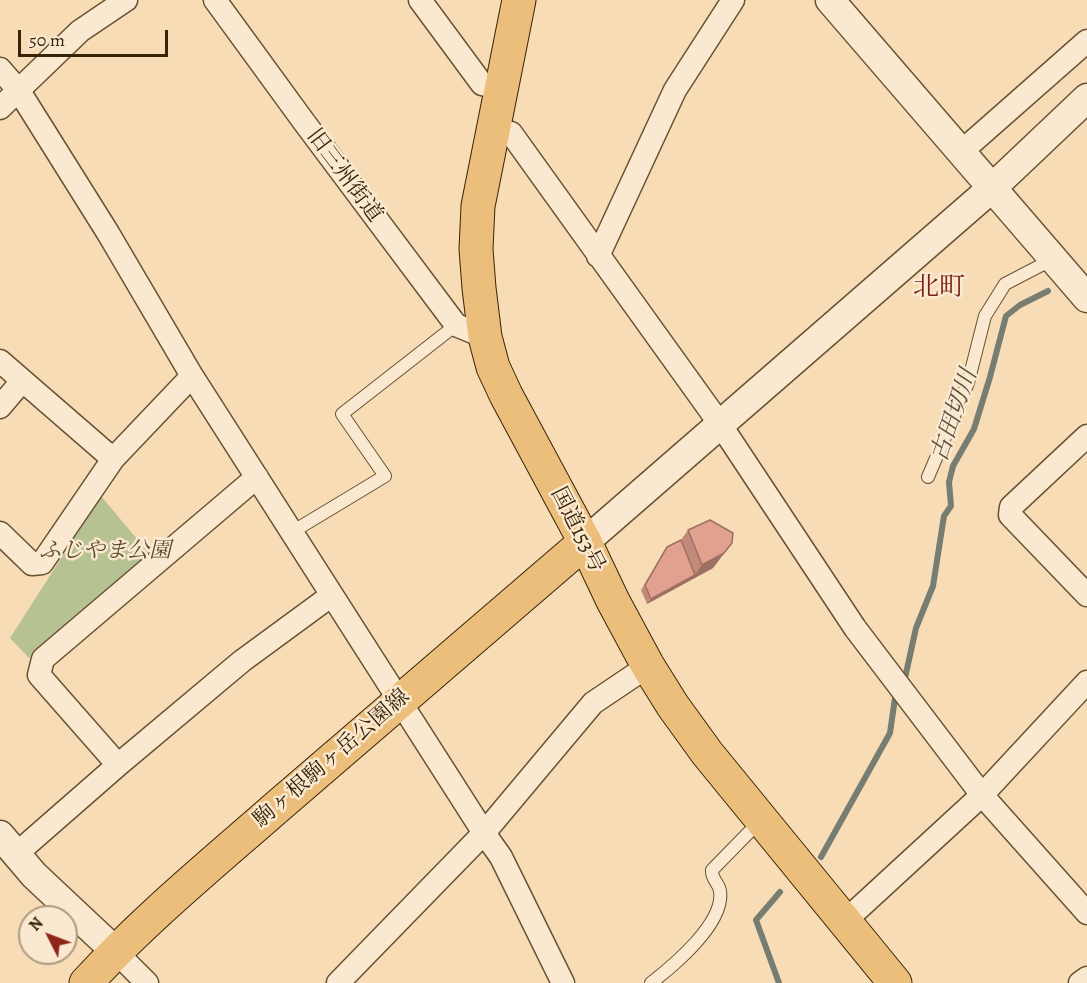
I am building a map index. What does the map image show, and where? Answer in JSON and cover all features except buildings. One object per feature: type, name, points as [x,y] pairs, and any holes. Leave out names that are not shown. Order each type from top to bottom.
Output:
[{"type":"main road","name":"国道153号","points":[[519,0],[478,206],[470,331],[494,367],[506,395],[648,666],[707,753],[895,983]]},
{"type":"main road","name":"駒ヶ根駒ヶ岳公園線","points":[[86,983],[115,951],[165,904],[585,542]]},
{"type":"street","points":[[0,108],[80,31],[126,0]]},
{"type":"street","name":"旧三州街道","points":[[215,0],[304,122],[470,331]]},
{"type":"street","points":[[420,0],[482,84],[501,88]]},
{"type":"street","points":[[598,256],[675,90],[733,0]]},
{"type":"street","points":[[830,0],[1087,298]]},
{"type":"street","points":[[961,152],[1087,41]]},
{"type":"street","points":[[0,69],[19,91],[108,233],[192,375],[484,833],[501,856],[563,983]]},
{"type":"street","points":[[585,542],[992,188],[1087,98]]},
{"type":"street","points":[[494,128],[510,133],[720,424],[855,628],[982,795],[1085,907]]},
{"type":"street","points":[[0,361],[113,459]]},
{"type":"street","points":[[0,533],[32,564],[42,563],[113,459],[192,375]]},
{"type":"street","points":[[0,407],[22,381]]},
{"type":"street","points":[[1087,436],[1011,507],[1010,515],[1087,595]]},
{"type":"street","points":[[118,765],[39,675],[44,659],[257,477]]},
{"type":"street","points":[[147,983],[65,905],[5,843],[118,765],[242,661],[332,595]]},
{"type":"street","points":[[338,983],[484,833],[593,703],[648,666]]},
{"type":"street","points":[[845,921],[982,795],[1087,682]]},
{"type":"street","points":[[1080,983],[1087,978]]},
{"type":"lane","points":[[928,477],[968,383],[985,316],[1005,284],[1054,259]]},
{"type":"lane","points":[[292,532],[385,476],[342,414],[470,331]]},
{"type":"lane","points":[[651,983],[679,961],[708,926],[718,907],[720,891],[711,876],[712,870],[761,819]]},
{"type":"green space","name":"ふじやま公園","points":[[101,496],[152,557],[29,658],[10,638]]},
{"type":"waterway","name":"古田切川","points":[[905,678],[916,628],[933,586],[944,516],[951,506],[949,482],[953,466],[974,429],[1006,316],[1020,305],[1048,291]]},
{"type":"waterway","name":"古田切川","points":[[821,857],[890,733],[895,698]]},
{"type":"waterway","name":"古田切川","points":[[779,983],[756,920],[780,892]]},
{"type":"district","name":"北町","points":[[939,289]]}]
